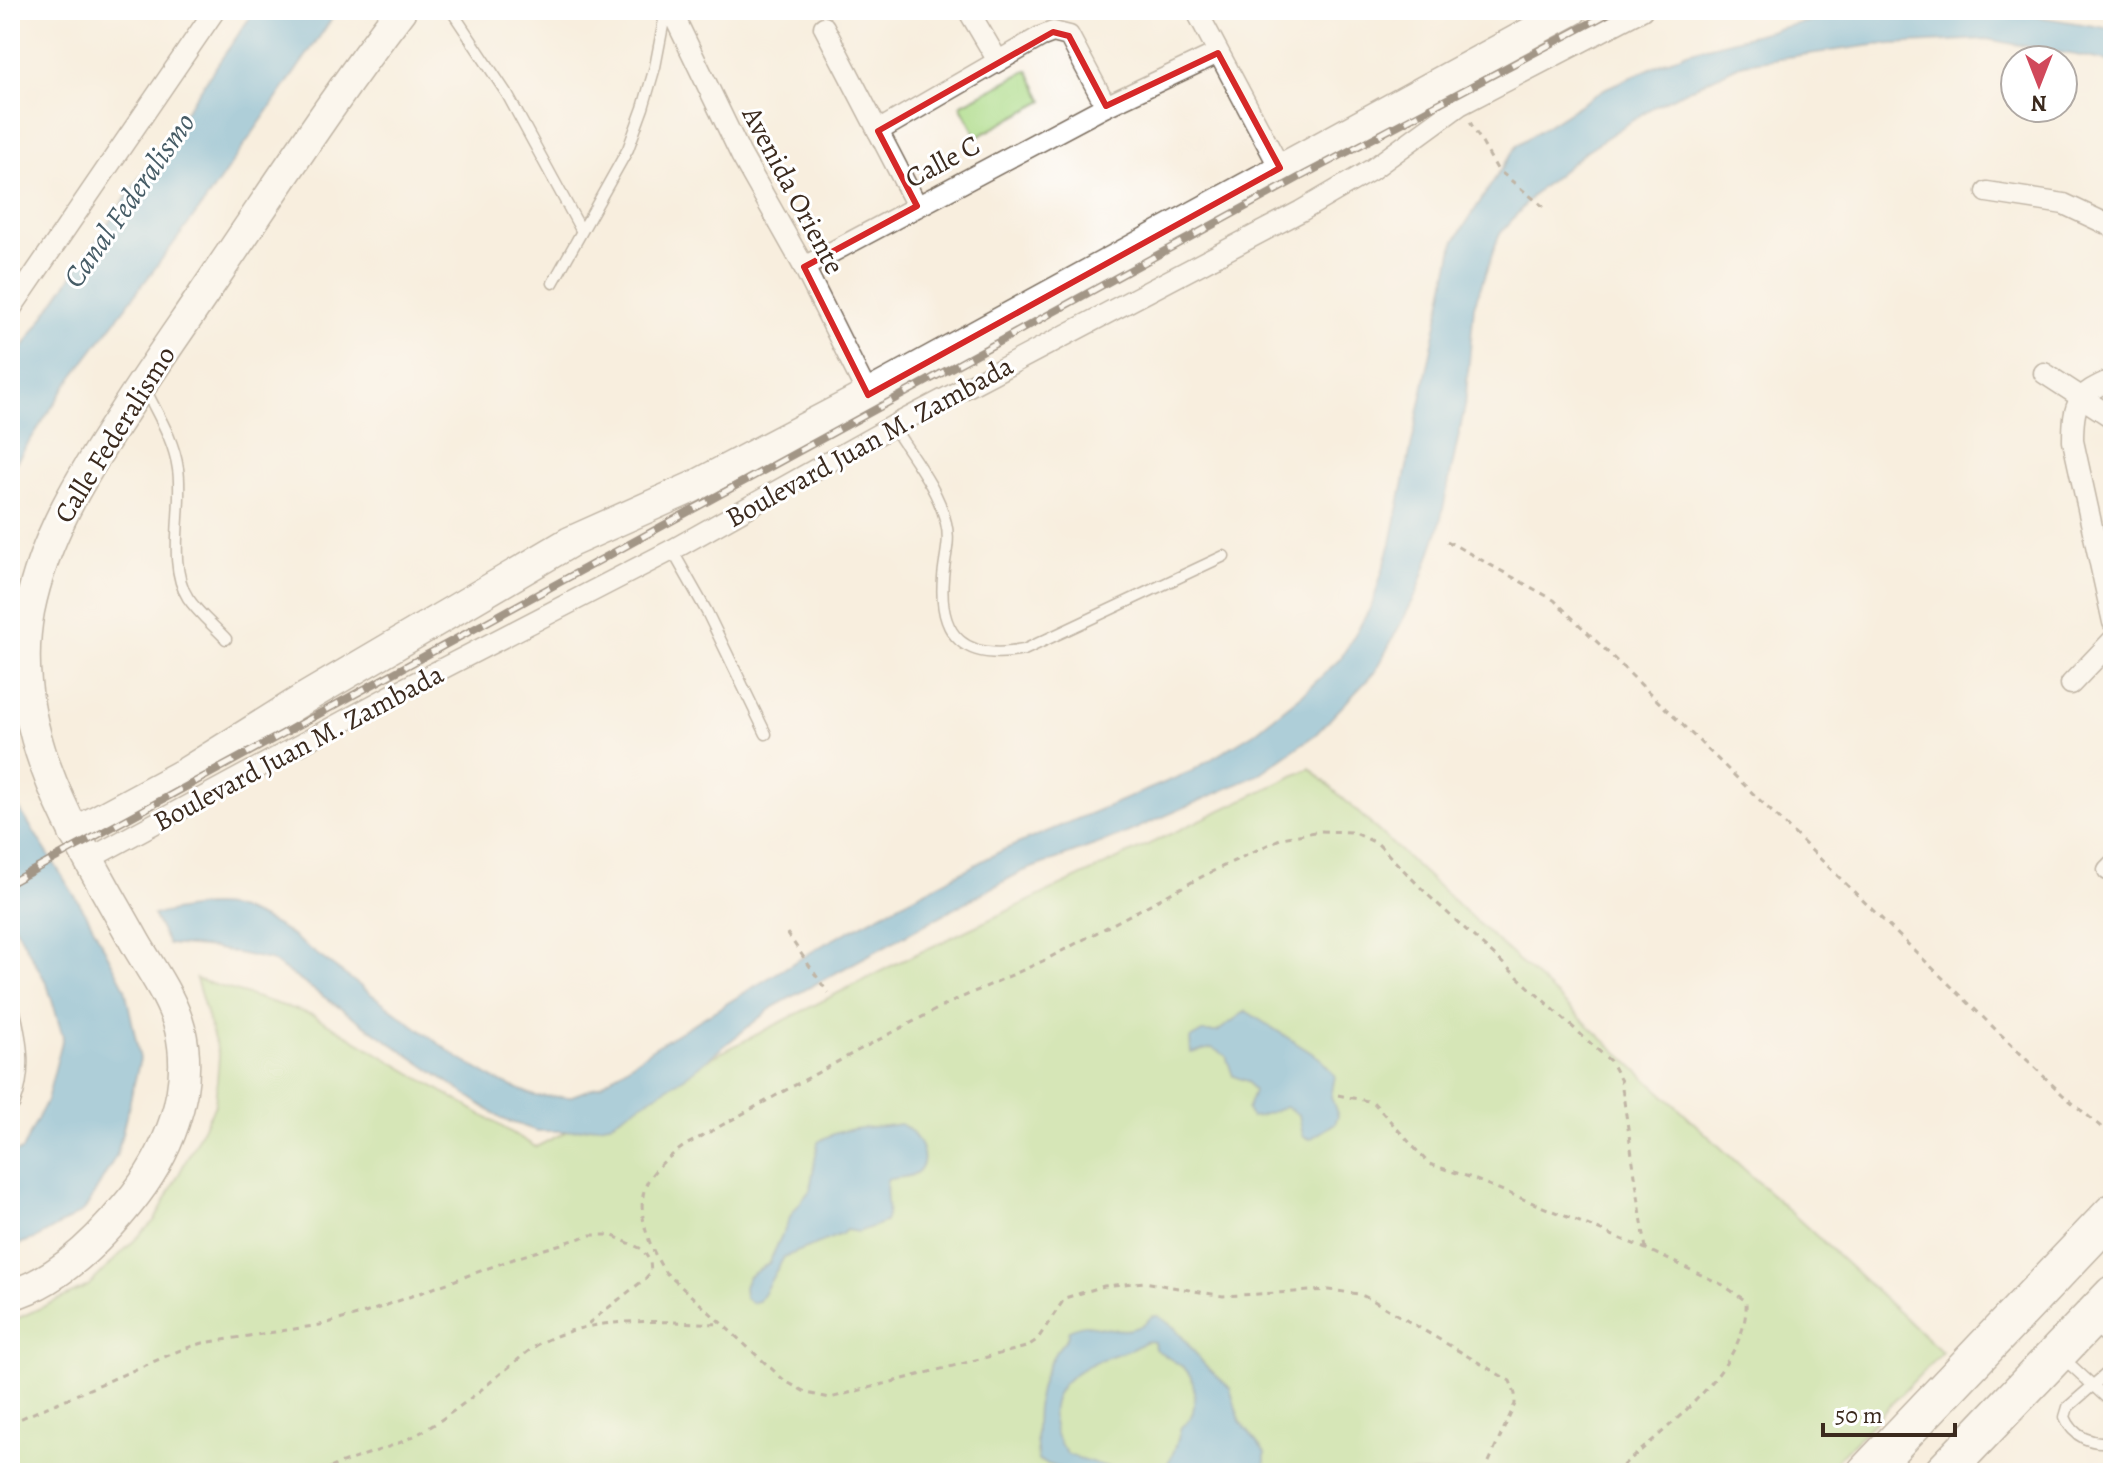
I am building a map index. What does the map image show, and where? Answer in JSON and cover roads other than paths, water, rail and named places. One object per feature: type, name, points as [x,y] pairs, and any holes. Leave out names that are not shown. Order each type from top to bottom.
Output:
[{"type":"highway","points":[[1866,1473],[2113,1213]]},
{"type":"highway","points":[[1943,1473],[2058,1353],[2105,1320]]},
{"type":"street","points":[[10,310],[215,10]]},
{"type":"street","name":"Calle Federalismo","points":[[10,1295],[68,1264],[114,1222],[140,1190],[175,1121],[182,1092],[184,1048],[172,1007],[74,833],[48,778],[37,744],[25,663],[28,617],[35,583],[47,545],[68,501],[142,384],[349,78],[401,10]]},
{"type":"street","name":"Avenida Oriente","points":[[669,10],[741,155],[804,267],[868,395]]},
{"type":"street","points":[[968,10],[998,61]]},
{"type":"street","points":[[1196,10],[1280,168]]},
{"type":"street","name":"Boulevard Juan M. Zambada","points":[[74,833],[187,772],[305,698],[570,542],[693,487],[868,395],[1572,10]]},
{"type":"street","name":"Boulevard Juan M. Zambada","points":[[89,859],[403,689],[672,550],[893,426],[1301,211],[1371,170],[1460,105],[1642,10]]},
{"type":"street","points":[[824,27],[917,206]]},
{"type":"street","points":[[878,131],[1053,32],[1063,33],[1071,39],[1106,106]]},
{"type":"street","name":"Calle C","points":[[804,267],[1106,106],[1218,53]]},
{"type":"street","points":[[1987,192],[2064,204],[2113,227]]},
{"type":"street","points":[[2044,373],[2113,418]]},
{"type":"street","points":[[2113,379],[2089,389],[2079,398],[2074,412],[2073,441],[2113,622]]},
{"type":"street","points":[[2071,684],[2113,640]]},
{"type":"street","points":[[10,1012],[18,1049],[16,1085],[10,1102]]},
{"type":"lane","points":[[451,10],[507,94],[581,230]]},
{"type":"lane","points":[[553,283],[581,230],[606,192],[638,122],[669,10]]},
{"type":"lane","points":[[142,384],[174,447],[181,493],[177,550],[180,580],[186,595],[226,639]]},
{"type":"lane","points":[[893,426],[937,498],[946,523],[949,541],[943,575],[944,619],[968,647],[1001,654],[1024,650],[1224,556]]},
{"type":"lane","points":[[672,550],[707,612],[766,734]]},
{"type":"lane","points":[[2058,1353],[2113,1404]]},
{"type":"lane","points":[[2113,1368],[2068,1407],[2065,1417],[2076,1433],[2093,1443],[2113,1440]]},
{"type":"water","name":"Canal Federalismo","points":[[255,10],[338,10],[205,202],[66,386],[10,471],[10,366]]},
{"type":"water","points":[[1876,10],[1997,10],[2113,29],[2113,62],[2079,56],[2079,44],[2014,44],[1986,39],[1874,45],[1744,63],[1653,107],[1586,151],[1535,193],[1499,235],[1474,306],[1465,406],[1439,528],[1417,593],[1375,672],[1316,734],[1258,775],[1122,835],[1021,872],[773,1007],[689,1074],[609,1124],[568,1131],[537,1131],[502,1119],[270,960],[213,948],[168,944],[153,915],[218,906],[262,918],[281,928],[460,1059],[496,1080],[535,1096],[569,1097],[601,1085],[652,1049],[826,943],[1003,850],[1190,772],[1254,733],[1304,693],[1341,658],[1372,605],[1391,543],[1454,242],[1517,145],[1606,88],[1687,52],[1796,24]]},
{"type":"water","points":[[10,794],[87,915],[125,988],[140,1059],[117,1154],[84,1211],[37,1238],[10,1247],[10,1155],[22,1150],[47,1100],[63,1037],[47,984],[10,917]]},
{"type":"water","points":[[1246,1011],[1321,1059],[1335,1076],[1331,1097],[1338,1116],[1335,1123],[1310,1139],[1303,1136],[1299,1115],[1286,1107],[1251,1117],[1247,1110],[1254,1091],[1247,1081],[1233,1076],[1226,1056],[1212,1048],[1191,1053],[1190,1039],[1202,1032],[1217,1032]]},
{"type":"water","points":[[900,1124],[917,1140],[923,1163],[912,1175],[887,1180],[885,1222],[858,1232],[846,1230],[784,1257],[759,1301],[751,1303],[745,1297],[744,1287],[748,1277],[769,1263],[792,1213],[810,1190],[818,1142],[847,1130]]},
{"type":"water","points":[[1152,1316],[1158,1316],[1175,1328],[1204,1364],[1230,1388],[1240,1421],[1265,1453],[1261,1473],[1161,1473],[1174,1451],[1181,1427],[1192,1416],[1194,1393],[1191,1377],[1186,1371],[1155,1349],[1154,1342],[1150,1341],[1090,1364],[1066,1381],[1053,1405],[1055,1430],[1068,1455],[1120,1473],[1075,1473],[1038,1461],[1036,1428],[1042,1380],[1069,1330],[1085,1325],[1130,1329],[1145,1323]]},
{"type":"railway","points":[[10,883],[1300,177],[1615,10]]}]
